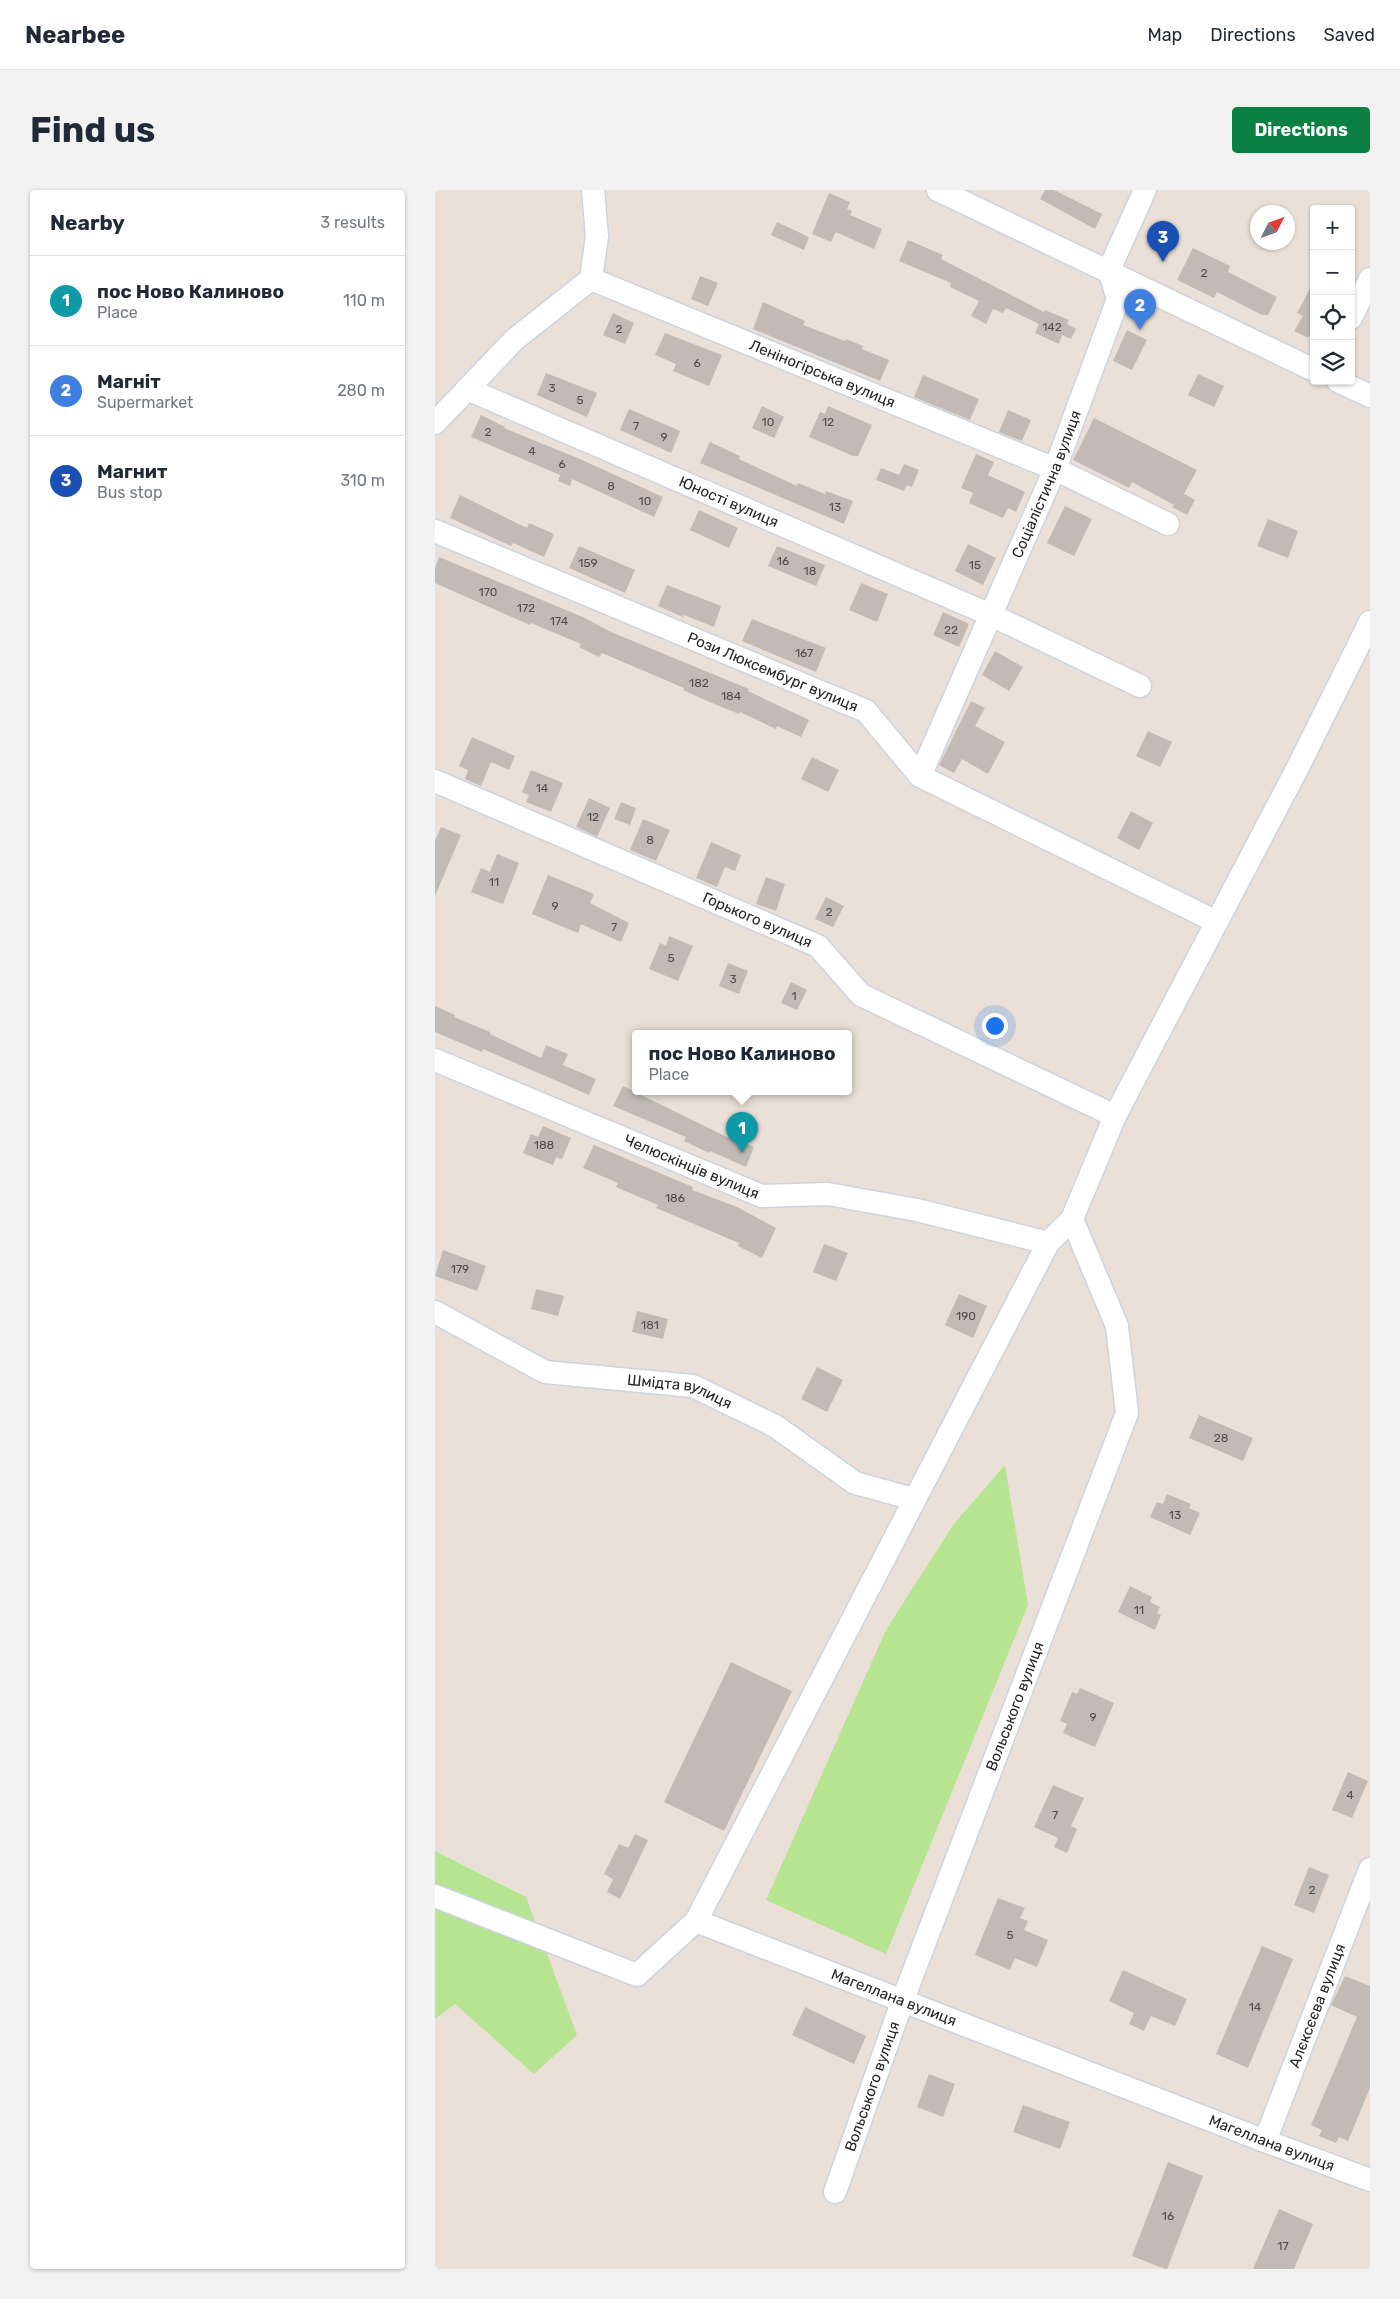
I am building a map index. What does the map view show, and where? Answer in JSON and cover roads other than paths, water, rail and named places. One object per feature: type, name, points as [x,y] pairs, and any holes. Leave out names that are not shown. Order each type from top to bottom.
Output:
[{"type":"street","points":[[435,423],[514,340],[591,278],[597,236],[593,190]]},
{"type":"street","points":[[938,190],[1109,270],[1310,368]]},
{"type":"street","points":[[1109,270],[1145,190]]},
{"type":"street","name":"Соціалістична вулиця","points":[[920,776],[1055,469],[1118,299],[1109,270]]},
{"type":"street","name":"Леніногірська вулиця","points":[[591,278],[1055,469],[1168,524]]},
{"type":"street","points":[[1355,310],[1370,279]]},
{"type":"street","points":[[1347,385],[1370,396]]},
{"type":"street","name":"Юності вулиця","points":[[467,389],[991,615],[1140,686]]},
{"type":"street","name":"Рози Люксембург вулиця","points":[[435,532],[866,711],[920,776],[1217,922]]},
{"type":"street","points":[[435,1896],[637,1975],[696,1921],[1048,1242],[1072,1219],[1115,1116],[1217,922],[1370,622]]},
{"type":"street","name":"Горького вулиця","points":[[435,781],[818,946],[861,995],[1115,1116]]},
{"type":"street","name":"Челюскінців вулиця","points":[[435,1060],[762,1196],[828,1194],[917,1210],[1048,1242]]},
{"type":"street","name":"Вольського вулиця","points":[[835,2192],[901,2002],[1127,1413],[1117,1326],[1072,1219]]},
{"type":"street","name":"Шмідта вулиця","points":[[435,1312],[545,1372],[693,1386],[775,1426],[855,1483],[914,1499]]},
{"type":"street","name":"Алєксєєва вулиця","points":[[1265,2141],[1370,1869]]},
{"type":"street","name":"Магеллана вулиця","points":[[696,1921],[901,2002],[1370,2180]]},
{"type":"place","name":"Магнит","points":[[1163,262]]},
{"type":"place","name":"Магніт","points":[[1140,330]]},
{"type":"place","name":"пос Ново Калиново","points":[[742,1153]]}]
